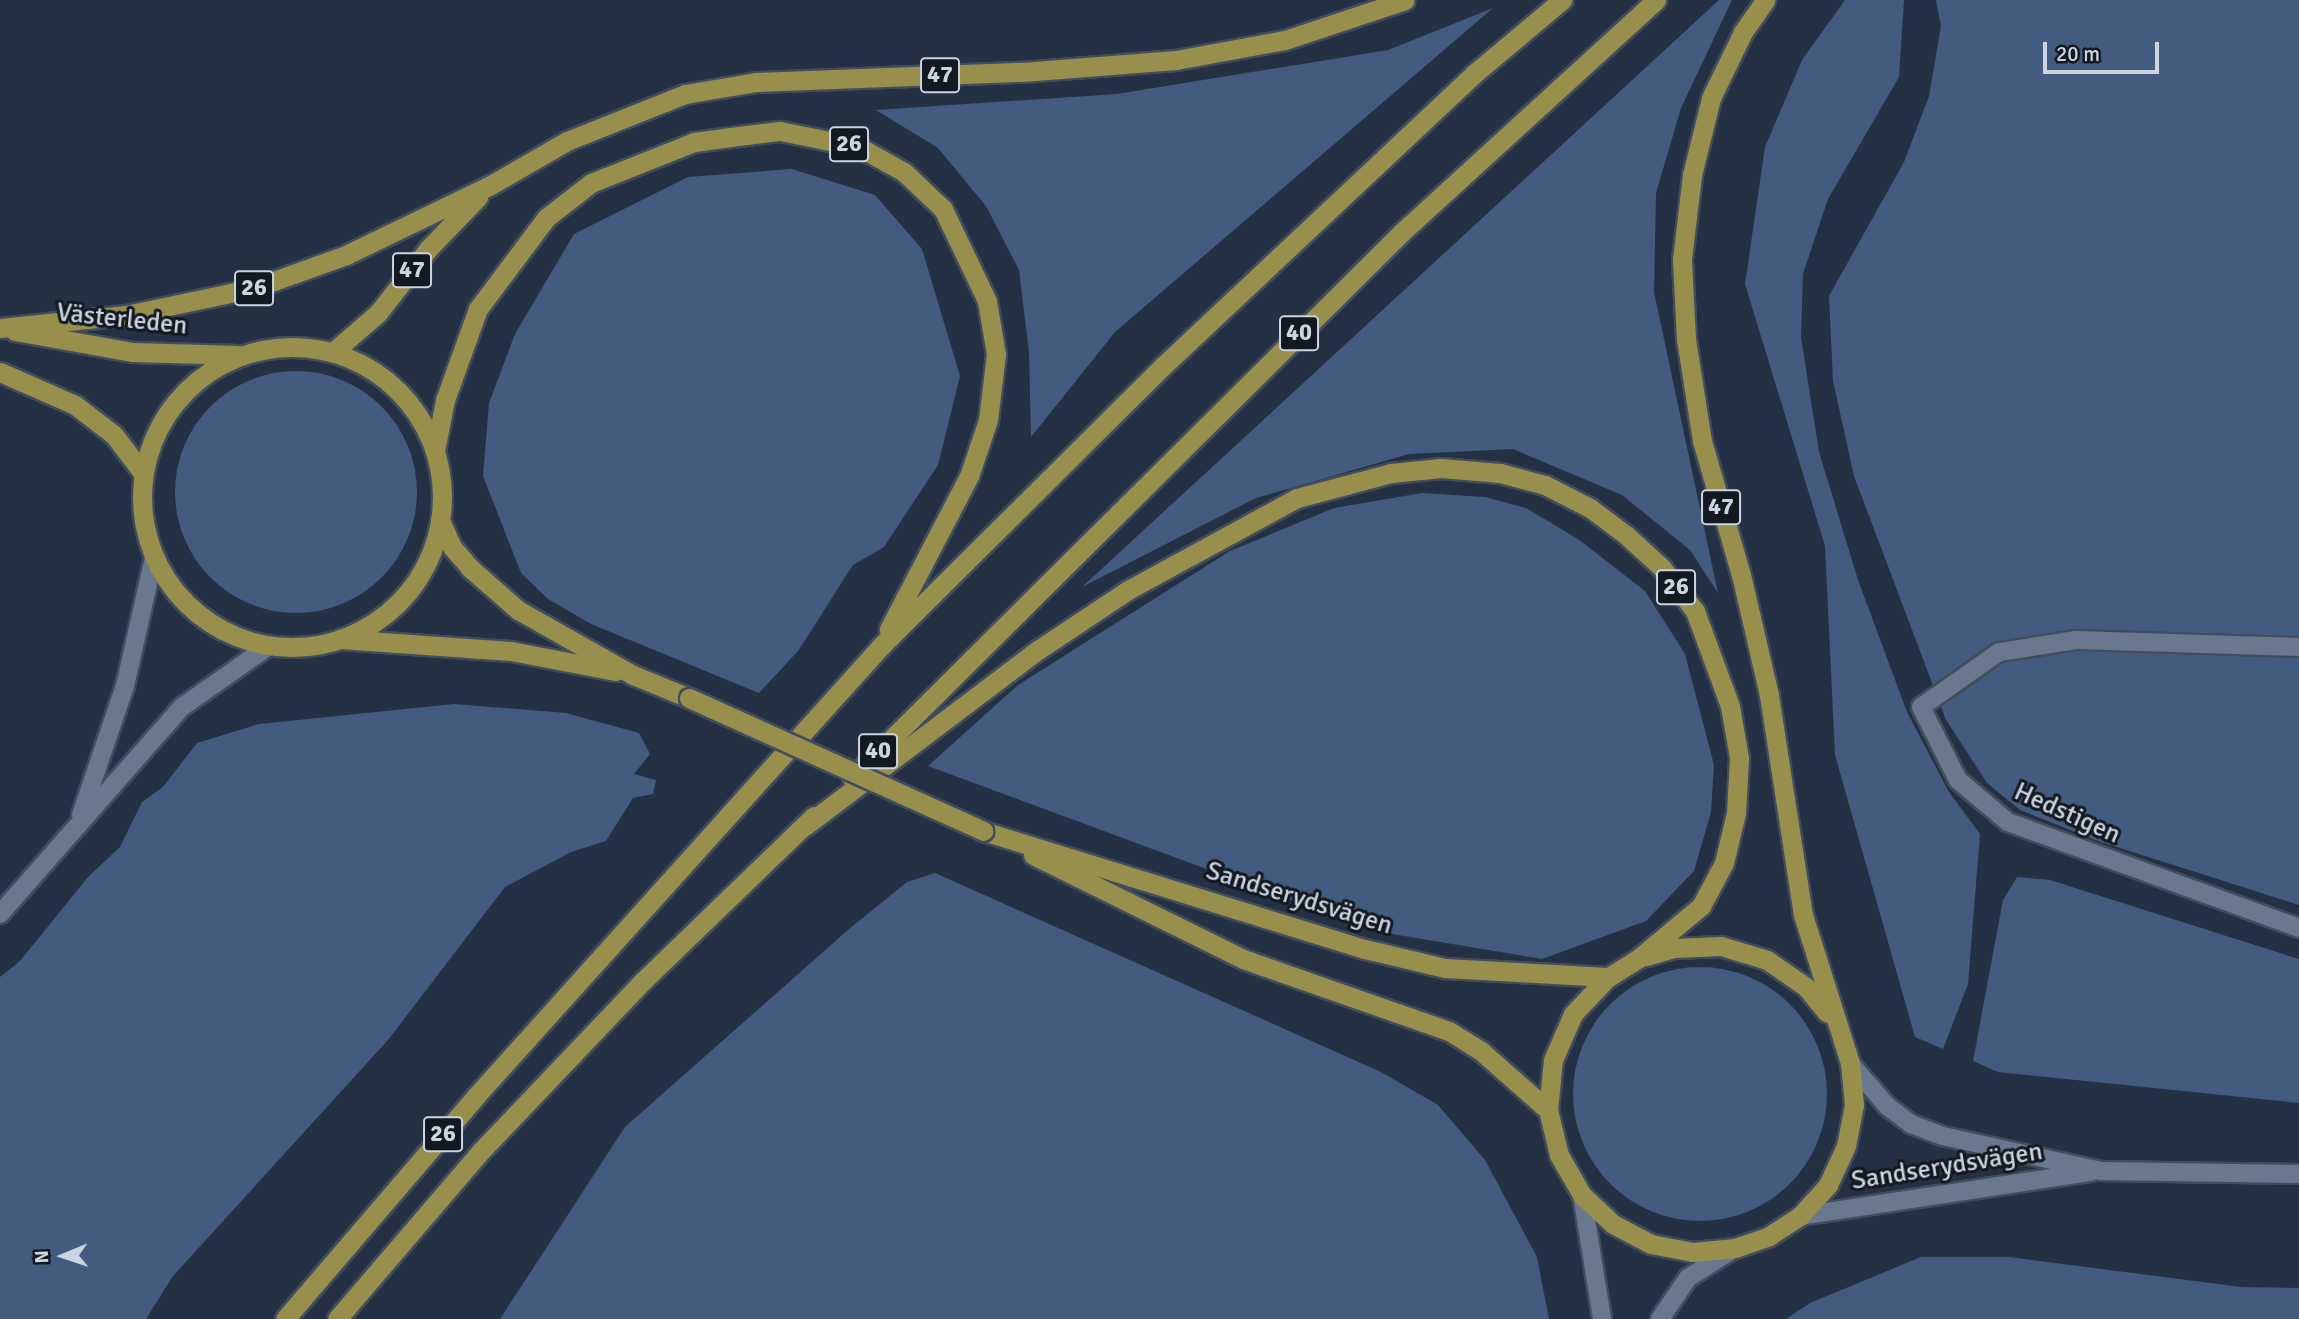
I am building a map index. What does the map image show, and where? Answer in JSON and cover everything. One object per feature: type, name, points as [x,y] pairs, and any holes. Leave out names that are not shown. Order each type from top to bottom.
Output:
[{"type":"highway","name":"47","points":[[333,352],[378,313],[429,248],[489,186],[577,136],[685,94],[757,82],[1022,72],[1176,60],[1285,40],[1405,0]]},
{"type":"highway","points":[[881,646],[1163,366],[1475,73],[1562,0]]},
{"type":"highway","name":"40","points":[[804,826],[1402,232],[1657,0]]},
{"type":"highway","name":"47","points":[[1765,0],[1744,32],[1711,98],[1692,176],[1682,259],[1686,339],[1702,441],[1741,575],[1769,695],[1803,915],[1833,1021]]},
{"type":"highway","name":"26","points":[[285,1319],[476,1096],[881,646],[969,476],[988,420],[996,355],[987,301],[943,209],[904,172],[859,147],[780,131],[733,136],[682,146],[591,183],[546,218],[478,309],[445,400],[436,451]]},
{"type":"highway","name":"26","points":[[0,328],[126,315],[254,288],[346,254],[489,186]]},
{"type":"highway","name":"Västerleden","points":[[0,328],[134,352],[240,355]]},
{"type":"highway","name":"26","points":[[302,346],[333,352],[367,366],[397,388],[420,417],[436,451],[442,485],[440,520],[422,569],[398,603],[340,639],[316,646],[266,648],[217,627],[183,601],[154,556],[142,515],[144,472],[151,442],[180,397],[211,369],[240,355],[302,346]]},
{"type":"highway","points":[[0,372],[75,405],[114,435],[144,472]]},
{"type":"highway","name":"26","points":[[337,1319],[482,1150],[687,935],[804,826],[1038,650],[1128,590],[1285,504],[1391,473],[1441,468],[1500,473],[1545,485],[1590,509],[1662,568],[1695,611],[1730,706],[1738,758],[1736,813],[1724,863],[1700,906],[1639,958]]},
{"type":"highway","name":"Sandserydsvägen","points":[[440,520],[452,547],[489,587],[518,610],[633,675],[983,831],[1227,952],[1449,1031],[1482,1052],[1548,1110]]},
{"type":"highway","name":"Sandserydsvägen","points":[[340,639],[512,651],[633,675]]},
{"type":"highway","name":"Sandserydsvägen","points":[[983,831],[1391,956],[1445,968],[1608,977]]},
{"type":"highway","points":[[1721,946],[1767,960],[1806,987],[1833,1021],[1850,1063],[1854,1105],[1846,1146],[1828,1185],[1800,1216],[1769,1236],[1735,1248],[1693,1252],[1651,1244],[1613,1224],[1582,1195],[1559,1155],[1548,1110],[1553,1060],[1573,1014],[1608,977],[1639,958],[1674,948],[1721,946]]},
{"type":"street","points":[[77,825],[125,686],[154,556]]},
{"type":"street","name":"Hedstigen","points":[[2299,647],[2076,640],[1998,652],[1920,707],[1958,780],[2008,822],[2299,928]]},
{"type":"street","points":[[0,914],[182,706],[266,648]]},
{"type":"street","name":"Sandserydsvägen","points":[[1850,1063],[1887,1106],[1911,1124],[1943,1136],[2101,1171]]},
{"type":"street","name":"Sandserydsvägen","points":[[1800,1216],[2101,1171],[2299,1174]]},
{"type":"street","points":[[1582,1195],[1602,1319]]},
{"type":"street","points":[[1660,1319],[1688,1278],[1735,1248]]},
{"type":"shaded area","points":[[1719,0],[1732,0],[1681,108],[1656,193],[1654,292],[1718,593],[1690,550],[1622,495],[1513,449],[1409,454],[1256,498],[1082,587]]},
{"type":"shaded area","points":[[1845,0],[1904,0],[1899,77],[1828,199],[1803,274],[1801,337],[1819,452],[1858,580],[1907,712],[1949,792],[1980,834],[1968,984],[1943,1049],[1915,1037],[1835,755],[1825,546],[1745,284],[1765,147],[1802,60]]},
{"type":"shaded area","points":[[1936,0],[2299,0],[2299,905],[2095,840],[2020,810],[1987,783],[1946,720],[1854,476],[1833,381],[1829,296],[1904,162],[1929,96],[1941,26]]},
{"type":"shaded area","points":[[1493,8],[1115,332],[1031,437],[1029,352],[1019,270],[986,206],[938,148],[876,110],[1117,94],[1388,50]]},
{"type":"shaded area","points":[[792,169],[875,195],[922,249],[960,376],[938,465],[884,547],[853,565],[798,651],[759,693],[591,624],[548,599],[521,573],[483,476],[489,403],[515,334],[574,234],[688,177]]},
{"type":"shaded area","points":[[296,371],[331,376],[353,385],[389,415],[403,435],[412,457],[417,492],[412,527],[403,549],[373,585],[353,599],[331,608],[296,613],[261,608],[239,599],[203,569],[189,549],[180,527],[175,492],[180,457],[189,435],[219,399],[239,385],[261,376]]},
{"type":"shaded area","points":[[1422,493],[1485,497],[1526,508],[1578,539],[1645,591],[1685,654],[1714,765],[1711,812],[1694,871],[1646,921],[1542,959],[1374,931],[928,766],[1018,685],[1230,551],[1334,508]]},
{"type":"shaded area","points":[[454,704],[566,713],[639,733],[650,754],[634,774],[656,780],[653,794],[633,798],[606,841],[571,852],[505,887],[388,1040],[173,1276],[146,1319],[0,1319],[0,977],[20,961],[88,877],[120,847],[142,802],[163,787],[197,743],[259,724]]},
{"type":"shaded area","points":[[935,873],[1381,1072],[1438,1105],[1485,1160],[1537,1257],[1549,1319],[500,1319],[625,1127],[849,929],[907,882]]},
{"type":"shaded area","points":[[2017,877],[2050,880],[2299,959],[2299,1103],[1998,1072],[1973,1061],[2003,900]]},
{"type":"shaded area","points":[[1688,967],[1712,967],[1749,976],[1781,995],[1799,1013],[1818,1045],[1825,1069],[1825,1119],[1818,1143],[1799,1175],[1781,1193],[1737,1216],[1712,1221],[1688,1221],[1651,1212],[1619,1193],[1601,1175],[1578,1131],[1573,1106],[1573,1082],[1582,1045],[1601,1013],[1619,995],[1663,972]]},
{"type":"shaded area","points":[[1921,1257],[2009,1257],[2241,1287],[2299,1288],[2299,1319],[1786,1319],[1810,1303]]}]
